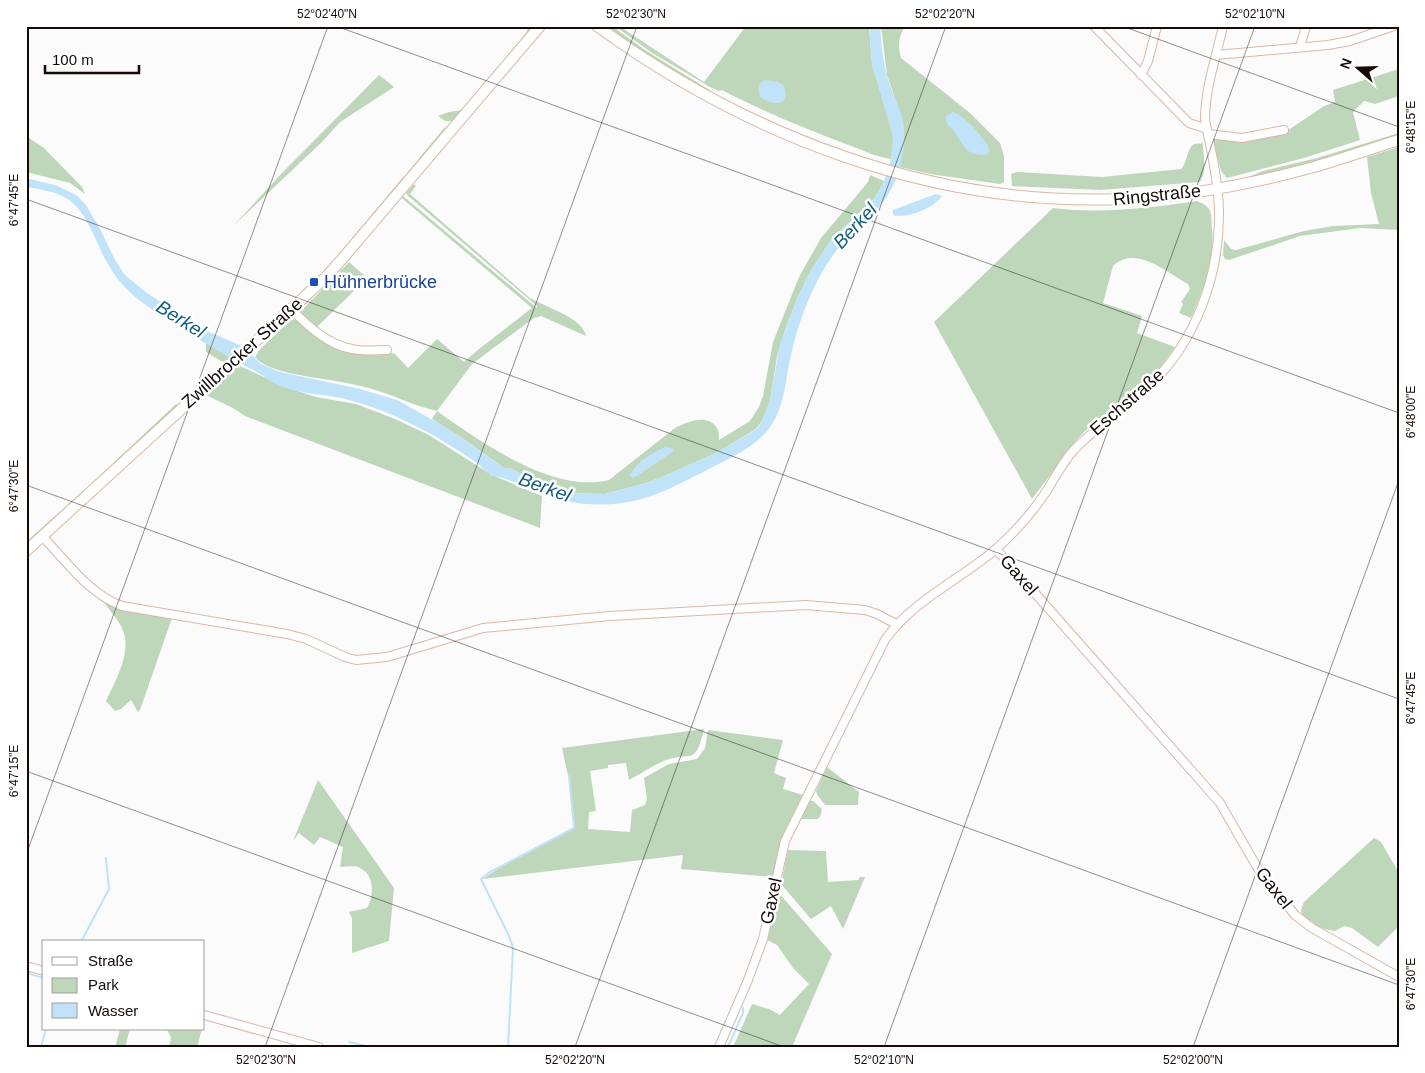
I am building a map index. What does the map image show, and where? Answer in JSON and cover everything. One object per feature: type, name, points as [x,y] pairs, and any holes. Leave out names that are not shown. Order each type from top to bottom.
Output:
[{"type":"main road","name":"Zwillbrocker Straße","points":[[26,551],[343,258],[540,26]]},
{"type":"main road","name":"Ringstraße","points":[[597,26],[637,54],[718,102],[813,146],[875,167],[930,182],[994,193],[1060,200],[1122,199],[1218,188],[1313,167],[1399,140]]},
{"type":"street","points":[[1094,26],[1184,118],[1196,126],[1207,132],[1242,138],[1284,130]]},
{"type":"street","points":[[1141,75],[1148,61],[1157,26]]},
{"type":"street","name":"Eschstraße","points":[[996,549],[1017,529],[1032,510],[1072,452],[1095,429],[1148,388],[1165,370],[1183,344],[1201,309],[1210,286],[1218,240],[1218,188],[1207,132],[1205,111],[1223,26]]},
{"type":"street","points":[[1300,47],[1306,26]]},
{"type":"street","points":[[1216,54],[1328,45],[1350,41],[1394,26]]},
{"type":"street","points":[[291,308],[315,330],[335,344],[356,350],[387,350]]},
{"type":"street","points":[[42,536],[90,586],[111,602],[122,606],[287,634],[306,639],[345,658],[356,660],[387,656],[483,628],[610,616],[806,606],[865,610],[896,624]]},
{"type":"street","name":"Gaxel","points":[[719,1047],[748,980],[763,939],[785,841],[876,658],[896,624],[930,596],[996,549],[1214,796],[1230,818],[1260,874],[1295,916],[1399,977]]},
{"type":"street","points":[[26,966],[42,970]]},
{"type":"street","points":[[205,1015],[319,1047]]},
{"type":"green space","points":[[529,26],[534,26],[455,121],[445,121],[438,116],[462,110],[526,33]]},
{"type":"green space","points":[[604,26],[612,26],[645,50],[711,91],[709,93],[673,73]]},
{"type":"green space","points":[[615,26],[619,26],[704,82],[746,26],[869,26],[872,64],[894,137],[891,159],[875,155],[818,133],[769,113],[722,90],[719,91],[710,87],[652,53]]},
{"type":"green space","points":[[881,26],[905,26],[899,42],[901,58],[970,113],[1000,143],[1004,156],[1004,182],[1000,184],[930,174],[900,167],[897,104],[887,75]]},
{"type":"green space","points":[[1399,69],[1399,96],[1375,104],[1364,101],[1353,112],[1360,140],[1304,158],[1227,178],[1221,171],[1212,137],[1284,133],[1324,106],[1335,102],[1333,90]]},
{"type":"green space","points":[[379,75],[394,87],[340,122],[323,141],[233,226],[283,172]]},
{"type":"green space","points":[[445,127],[445,133],[409,175],[407,173]]},
{"type":"green space","points":[[1399,133],[1399,136],[1342,154],[1285,170],[1246,178],[1263,171],[1317,158]]},
{"type":"green space","points":[[26,136],[44,148],[82,187],[85,194],[70,183],[26,172]]},
{"type":"green space","points":[[1202,141],[1204,168],[1200,182],[1100,190],[1012,186],[1011,174],[1017,172],[1102,177],[1181,169],[1184,166],[1190,148],[1193,145],[1201,144]]},
{"type":"green space","points":[[1399,147],[1399,230],[1360,228],[1300,236],[1229,260],[1225,259],[1223,255],[1224,240],[1231,249],[1236,250],[1304,231],[1333,226],[1379,224],[1371,193],[1367,157]]},
{"type":"green space","points":[[870,175],[884,181],[875,198],[831,240],[810,272],[785,330],[777,357],[770,401],[762,421],[756,429],[716,453],[646,483],[605,494],[570,493],[547,486],[509,468],[504,468],[432,419],[437,411],[475,437],[518,462],[565,479],[587,482],[609,480],[675,428],[691,421],[702,420],[713,423],[718,429],[719,440],[750,421],[759,407],[763,396],[773,342],[799,277],[821,238],[868,182]]},
{"type":"green space","points":[[404,176],[406,178],[347,248],[344,248]]},
{"type":"green space","points":[[414,184],[416,186],[410,194],[530,298],[571,318],[583,329],[586,336],[541,316],[534,318],[472,364],[437,411],[362,386],[289,373],[266,365],[255,357],[260,349],[291,320],[298,319],[334,346],[385,351],[395,354],[408,368],[437,339],[464,362],[532,308],[404,200],[403,196],[537,308],[537,306],[407,195],[406,193]]},
{"type":"green space","points":[[1197,201],[1209,208],[1210,211],[1212,252],[1208,274],[1191,318],[1179,313],[1183,304],[1181,302],[1190,289],[1188,284],[1141,259],[1131,258],[1122,260],[1113,266],[1103,303],[1142,316],[1137,333],[1175,347],[1154,376],[1093,423],[1079,437],[1032,499],[934,322],[1053,208],[1070,210],[1125,209]]},
{"type":"green space","points":[[349,262],[367,278],[316,328],[300,312]]},
{"type":"green space","points":[[206,342],[232,358],[226,364],[206,352]]},
{"type":"green space","points":[[238,365],[285,387],[316,397],[356,404],[395,419],[427,434],[492,475],[542,496],[540,528],[245,416],[208,396],[207,393]]},
{"type":"green space","points":[[176,404],[181,405],[131,451],[129,450],[95,484],[92,483]]},
{"type":"green space","points":[[84,490],[84,492],[26,547],[26,542]]},
{"type":"green space","points":[[102,600],[127,611],[172,618],[138,712],[131,700],[121,709],[115,711],[106,701],[119,674],[126,645],[121,626]]},
{"type":"green space","points":[[704,729],[698,749],[691,756],[664,761],[629,780],[626,763],[608,765],[608,768],[590,771],[596,811],[589,812],[588,829],[630,832],[632,810],[645,805],[647,799],[644,778],[669,764],[697,759],[705,748],[708,730],[783,740],[774,773],[786,778],[783,789],[803,795],[785,835],[773,877],[681,869],[683,855],[482,879],[575,827],[569,780],[562,748]]},
{"type":"green space","points":[[827,767],[859,792],[858,805],[825,805],[816,791]]},
{"type":"green space","points":[[318,780],[394,888],[389,941],[352,953],[352,918],[349,912],[367,908],[372,892],[371,881],[365,871],[358,867],[340,867],[343,847],[320,837],[314,845],[299,833],[293,841]]},
{"type":"green space","points":[[810,801],[813,801],[822,809],[820,817],[818,819],[801,819]]},
{"type":"green space","points":[[1374,838],[1381,842],[1399,873],[1399,926],[1378,947],[1352,928],[1344,926],[1335,931],[1314,925],[1305,919],[1301,910],[1304,902]]},
{"type":"green space","points":[[788,850],[826,851],[828,882],[858,880],[860,877],[865,877],[843,929],[831,906],[811,919],[781,884]]},
{"type":"green space","points":[[778,892],[832,954],[792,1047],[733,1047],[752,1004],[769,1009],[780,1015],[809,984],[793,968],[777,945],[767,940]]},
{"type":"green space","points":[[120,1030],[130,1030],[125,1047],[115,1047]]},
{"type":"green space","points":[[166,1030],[202,1030],[197,1047],[169,1047],[171,1038]]},
{"type":"water","name":"Berkel","points":[[869,26],[881,26],[883,57],[890,86],[903,123],[903,155],[895,182],[888,196],[879,207],[838,249],[817,282],[797,332],[784,394],[778,413],[768,430],[755,443],[730,458],[664,491],[643,499],[610,504],[589,504],[547,496],[509,480],[491,476],[477,463],[447,443],[383,411],[339,398],[300,392],[272,382],[186,332],[138,299],[124,286],[112,270],[85,219],[73,203],[57,194],[26,187],[26,178],[58,186],[76,195],[86,205],[124,274],[144,291],[209,332],[242,346],[261,364],[280,372],[360,389],[397,400],[447,428],[504,468],[509,468],[547,486],[570,493],[605,494],[646,483],[716,453],[757,429],[762,421],[770,401],[780,344],[797,299],[810,272],[831,240],[875,198],[884,181],[891,159],[893,137],[872,64]]},
{"type":"water","points":[[765,80],[778,82],[784,86],[786,93],[783,101],[775,103],[760,97],[759,87]]},
{"type":"water","points":[[953,112],[963,118],[980,134],[990,151],[986,155],[974,154],[966,149],[946,122],[946,116]]},
{"type":"water","points":[[936,194],[942,196],[933,205],[920,212],[899,216],[893,215],[893,210]]},
{"type":"water","points":[[666,447],[672,448],[674,451],[632,478],[630,475],[641,462]]},
{"type":"waterway","points":[[508,1047],[513,948],[481,879],[490,872],[574,828],[569,776]]},
{"type":"waterway","points":[[82,940],[109,889],[106,858]]},
{"type":"waterway","points":[[26,973],[42,977]]},
{"type":"waterway","points":[[728,1047],[743,1013],[743,1008]]},
{"type":"waterway","points":[[41,1047],[46,1030]]},
{"type":"waterway","points":[[349,1042],[371,1047]]},
{"type":"place","name":"Hühnerbrücke","points":[[314,282]]}]
